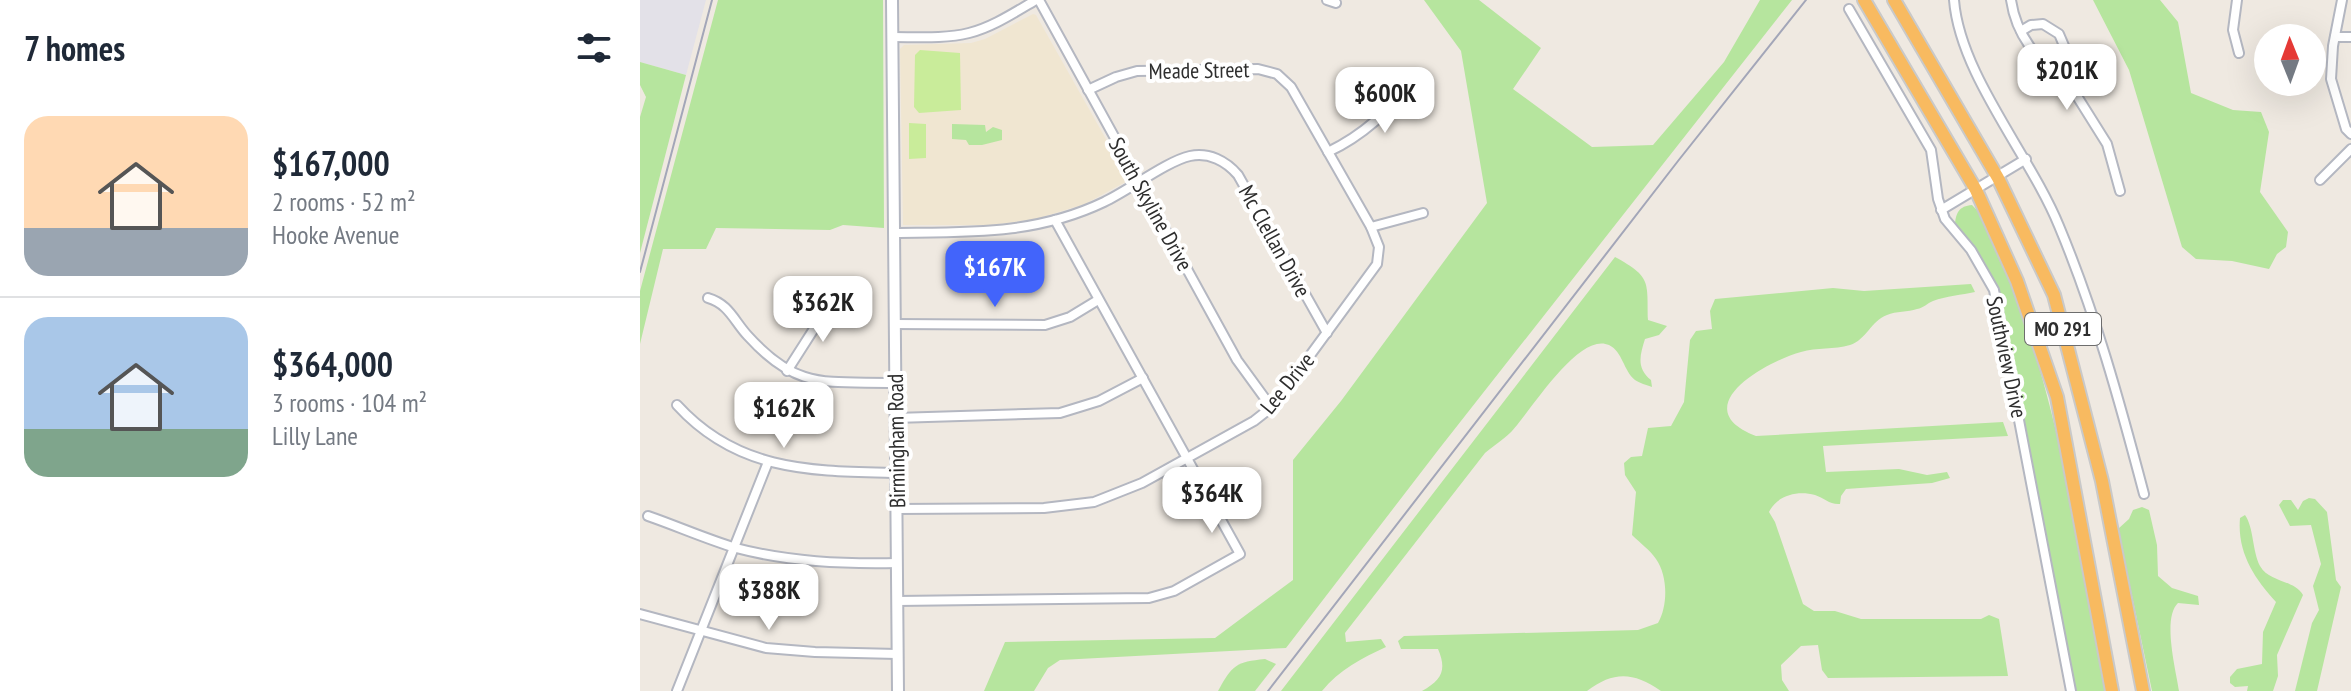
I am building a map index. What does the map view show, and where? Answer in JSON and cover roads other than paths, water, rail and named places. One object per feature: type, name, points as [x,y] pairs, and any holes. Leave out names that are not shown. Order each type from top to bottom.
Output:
[{"type":"highway","name":"MO 291","points":[[1864,0],[1976,190],[2017,281],[2057,397],[2112,691]]},
{"type":"highway","name":"MO 291","points":[[1894,0],[1998,178],[2054,295],[2102,481],[2143,691]]},
{"type":"street","name":"Birmingham Road","points":[[892,0],[898,691]]},
{"type":"street","points":[[893,37],[971,33],[1038,0]]},
{"type":"street","name":"South Skyline Drive","points":[[1038,0],[1237,360],[1269,404]]},
{"type":"street","points":[[1954,0],[1959,31],[1968,56],[2059,224],[2100,338],[2144,494]]},
{"type":"street","points":[[2011,0],[2021,31],[2047,65],[2070,70]]},
{"type":"street","points":[[2237,0],[2233,30],[2239,53]]},
{"type":"street","points":[[2342,0],[2331,79],[2346,129],[2351,134]]},
{"type":"street","name":"Southview Drive","points":[[1849,9],[1927,141],[1935,168],[1941,210],[1949,227],[1971,250],[1994,290],[2071,691]]},
{"type":"street","points":[[2021,31],[2037,24],[2055,29],[2064,45],[2080,102],[2107,144],[2120,191]]},
{"type":"street","points":[[2335,37],[2351,37]]},
{"type":"street","name":"Meade Street","points":[[1088,90],[1137,71],[1268,71],[1281,77],[1291,87],[1371,227]]},
{"type":"street","points":[[1328,152],[1375,123],[1414,81]]},
{"type":"street","points":[[2320,180],[2351,149]]},
{"type":"street","name":"Mc Clellan Drive","points":[[895,233],[995,232],[1055,220],[1103,202],[1187,157],[1204,155],[1226,164],[1238,175],[1327,333]]},
{"type":"street","points":[[1941,210],[2026,159]]},
{"type":"street","points":[[1371,227],[1423,213]]},
{"type":"street","points":[[897,601],[1149,598],[1174,591],[1240,554],[1055,220]]},
{"type":"street","name":"Lee Drive","points":[[897,509],[1070,507],[1118,494],[1254,421],[1268,410],[1269,404],[1276,402],[1377,264],[1379,247],[1371,227]]},
{"type":"street","points":[[708,298],[724,304],[765,354],[787,371],[817,381],[895,383]]},
{"type":"street","points":[[787,371],[833,299]]},
{"type":"street","points":[[894,324],[1045,325],[1070,317],[1098,300]]},
{"type":"street","points":[[895,418],[1060,413],[1088,405],[1143,378]]},
{"type":"street","points":[[677,405],[707,432],[768,462],[806,470],[895,473]]},
{"type":"street","points":[[677,691],[768,462]]},
{"type":"street","points":[[648,516],[734,547],[825,563],[897,563]]},
{"type":"street","points":[[640,614],[741,643],[791,651],[897,654]]},
{"type":"railway","points":[[640,272],[712,0]]},
{"type":"railway","points":[[1268,691],[1806,0]]}]
